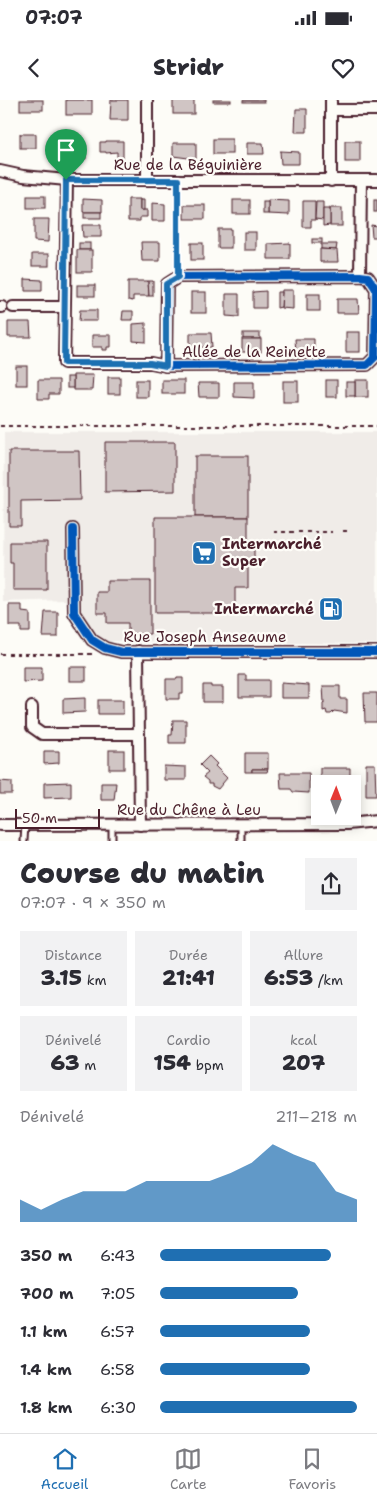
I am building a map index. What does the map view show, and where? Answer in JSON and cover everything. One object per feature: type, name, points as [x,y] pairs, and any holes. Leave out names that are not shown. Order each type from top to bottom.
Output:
[{"type":"street","points":[[147,100],[147,180]]},
{"type":"street","points":[[331,181],[331,105],[377,110]]},
{"type":"street","name":"Rue de la Béguinière","points":[[0,171],[23,176],[66,180],[377,180]]},
{"type":"street","points":[[66,180],[64,363],[150,363],[166,366]]},
{"type":"street","points":[[178,277],[360,276],[361,181]]},
{"type":"street","name":"Allée de la Reinette","points":[[178,277],[166,284],[166,366],[367,365],[376,357],[376,288],[368,277],[360,276]]},
{"type":"street","points":[[13,307],[64,307]]},
{"type":"street","name":"Rue Joseph Anseaume","points":[[73,529],[74,613],[92,640],[105,648],[121,652],[377,652]]},
{"type":"street","points":[[138,652],[140,825]]},
{"type":"street","points":[[32,707],[32,727],[42,734],[139,734]]},
{"type":"street","name":"Rue du Chêne à Leu","points":[[0,825],[347,824],[377,821]]},
{"type":"lane","points":[[241,824],[241,840]]},
{"type":"lane","points":[[24,840],[25,825]]},
{"type":"lane","points":[[112,825],[112,840]]},
{"type":"path","points":[[178,180],[178,277]]},
{"type":"path","points":[[0,426],[377,426]]},
{"type":"path","points":[[343,531],[351,531]]},
{"type":"path","points":[[274,532],[332,532]]},
{"type":"path","points":[[0,654],[94,654],[105,648]]},
{"type":"shaded area","points":[[4,432],[377,432],[377,644],[112,641],[96,650],[75,630],[65,600],[3,602]]},
{"type":"building","points":[[20,100],[43,100],[43,110],[20,110]]},
{"type":"building","points":[[66,100],[92,100],[92,115],[66,115]]},
{"type":"building","points":[[111,100],[128,100],[128,120],[110,120]]},
{"type":"building","points":[[173,100],[194,100],[194,114],[173,114]]},
{"type":"building","points":[[213,100],[231,100],[231,102],[213,102]]},
{"type":"building","points":[[243,100],[264,100],[264,102],[243,102]]},
{"type":"building","points":[[296,109],[307,109],[307,132],[295,132]]},
{"type":"building","points":[[20,134],[36,134],[36,148],[20,148]]},
{"type":"building","points":[[213,139],[232,139],[232,154],[213,154]]},
{"type":"building","points":[[123,141],[123,158],[117,158],[117,152],[100,152],[100,142]]},
{"type":"building","points":[[345,141],[360,141],[360,162],[345,162]]},
{"type":"building","points":[[173,143],[196,143],[196,159],[173,156]]},
{"type":"building","points":[[247,143],[263,143],[264,154],[247,154]]},
{"type":"building","points":[[65,144],[86,144],[86,159],[65,158]]},
{"type":"building","points":[[280,151],[299,152],[299,164],[281,164]]},
{"type":"building","points":[[27,196],[45,196],[45,208],[27,208]]},
{"type":"building","points":[[83,199],[102,200],[102,212],[83,212]]},
{"type":"building","points":[[128,199],[140,199],[140,210],[147,210],[147,217],[140,217],[140,221],[128,221]]},
{"type":"building","points":[[140,200],[144,200],[144,210],[140,210]]},
{"type":"building","points":[[233,200],[250,200],[250,214],[233,214]]},
{"type":"building","points":[[268,200],[289,201],[289,215],[268,214]]},
{"type":"building","points":[[374,200],[377,200],[377,212],[374,212]]},
{"type":"building","points":[[303,201],[315,201],[315,220],[311,220],[311,227],[303,227]]},
{"type":"building","points":[[263,202],[268,202],[268,214],[263,214]]},
{"type":"building","points":[[316,202],[323,202],[323,220],[315,219]]},
{"type":"building","points":[[152,203],[165,204],[165,221],[152,221]]},
{"type":"building","points":[[184,205],[205,205],[205,219],[184,219]]},
{"type":"building","points":[[330,208],[342,208],[342,226],[330,226]]},
{"type":"building","points":[[323,209],[330,209],[330,225],[323,226]]},
{"type":"building","points":[[84,212],[101,212],[101,218],[84,218]]},
{"type":"building","points":[[34,219],[49,219],[48,242],[34,241]]},
{"type":"building","points":[[82,225],[101,225],[101,237],[83,237]]},
{"type":"building","points":[[371,225],[377,226],[377,237],[372,237]]},
{"type":"building","points":[[218,229],[231,229],[231,248],[218,248]]},
{"type":"building","points":[[244,232],[256,232],[256,250],[244,250]]},
{"type":"building","points":[[312,239],[322,239],[322,243],[312,243]]},
{"type":"building","points":[[141,242],[160,242],[160,261],[142,261]]},
{"type":"building","points":[[79,243],[90,243],[90,250],[79,250]]},
{"type":"building","points":[[191,243],[203,243],[203,260],[191,260]]},
{"type":"building","points":[[290,243],[290,259],[268,259],[268,244]]},
{"type":"building","points":[[321,244],[337,244],[336,250],[321,249]]},
{"type":"building","points":[[320,249],[337,250],[338,262],[320,262]]},
{"type":"building","points":[[77,250],[92,250],[92,272],[77,272]]},
{"type":"building","points":[[32,254],[49,254],[49,266],[32,266]]},
{"type":"building","points":[[25,279],[42,280],[42,291],[25,291]]},
{"type":"building","points":[[128,281],[148,281],[149,296],[133,296],[133,301],[128,300]]},
{"type":"building","points":[[148,281],[153,281],[153,296],[149,296]]},
{"type":"building","points":[[77,285],[95,285],[95,296],[77,296]]},
{"type":"building","points":[[282,290],[293,290],[293,309],[281,308]]},
{"type":"building","points":[[266,291],[266,308],[253,308],[253,292]]},
{"type":"building","points":[[191,292],[206,292],[206,313],[191,313]]},
{"type":"building","points":[[277,292],[282,292],[281,307],[277,308]]},
{"type":"building","points":[[226,294],[239,294],[239,317],[226,316]]},
{"type":"building","points":[[307,294],[320,294],[320,311],[307,311]]},
{"type":"building","points":[[337,299],[358,299],[359,313],[337,313]]},
{"type":"building","points":[[80,310],[97,310],[97,321],[79,321]]},
{"type":"building","points":[[123,311],[133,311],[133,320],[122,320]]},
{"type":"building","points":[[8,322],[30,322],[31,337],[8,337]]},
{"type":"building","points":[[146,323],[146,342],[133,341],[133,324]]},
{"type":"building","points":[[346,332],[360,332],[360,352],[346,352]]},
{"type":"building","points":[[190,333],[211,333],[212,347],[190,347]]},
{"type":"building","points":[[243,333],[260,333],[260,339],[243,339]]},
{"type":"building","points":[[92,335],[111,335],[111,347],[107,347],[107,350],[102,350],[102,347],[92,347]]},
{"type":"building","points":[[242,339],[261,339],[261,352],[242,352]]},
{"type":"building","points":[[295,339],[314,339],[314,352],[296,352]]},
{"type":"building","points":[[16,366],[27,366],[27,385],[16,385]]},
{"type":"building","points":[[73,375],[93,375],[92,390],[73,390]]},
{"type":"building","points":[[67,377],[73,377],[73,388],[67,388]]},
{"type":"building","points":[[108,377],[120,377],[120,394],[108,394]]},
{"type":"building","points":[[38,380],[59,380],[59,394],[49,394],[49,399],[38,399]]},
{"type":"building","points":[[136,380],[148,380],[148,397],[136,397]]},
{"type":"building","points":[[162,380],[184,380],[184,394],[162,394]]},
{"type":"building","points":[[326,380],[337,380],[337,397],[326,397]]},
{"type":"building","points":[[355,380],[368,380],[368,397],[355,397]]},
{"type":"building","points":[[283,381],[298,381],[298,402],[283,402]]},
{"type":"building","points":[[234,382],[254,382],[254,398],[234,397]]},
{"type":"building","points":[[346,382],[355,382],[355,396],[346,396]]},
{"type":"building","points":[[198,383],[219,383],[219,397],[199,397]]},
{"type":"building","points":[[105,442],[175,442],[175,491],[105,492]]},
{"type":"building","points":[[9,451],[79,451],[80,500],[21,501],[21,526],[9,526]]},
{"type":"building","points":[[195,456],[248,456],[248,517],[195,517]]},
{"type":"building","name":"Intermarché Super","points":[[155,517],[248,517],[248,540],[254,541],[254,566],[248,566],[248,588],[235,588],[235,613],[155,613]]},
{"type":"building","points":[[10,542],[47,542],[47,590],[13,590],[13,563],[10,563]]},
{"type":"building","points":[[107,581],[150,581],[150,634],[128,634],[128,623],[107,623],[107,613],[97,613],[97,592],[107,592]]},
{"type":"building","name":"Intermarché","points":[[330,601],[338,607],[331,616],[323,611]]},
{"type":"building","points":[[9,605],[22,605],[22,612],[30,613],[30,632],[21,632],[21,626],[9,626]]},
{"type":"building","points":[[45,612],[58,612],[58,637],[43,637]]},
{"type":"building","points":[[23,667],[42,667],[42,681],[23,682]]},
{"type":"building","points":[[69,667],[86,667],[86,681],[69,681]]},
{"type":"building","points":[[239,675],[246,675],[246,680],[269,680],[269,697],[239,697]]},
{"type":"building","points":[[183,678],[183,693],[179,693],[179,699],[166,699],[166,679]]},
{"type":"building","points":[[281,683],[309,685],[309,698],[281,698]]},
{"type":"building","points":[[203,685],[223,687],[223,702],[203,702]]},
{"type":"building","points":[[323,686],[340,686],[340,699],[347,699],[347,713],[334,711],[331,714],[327,714],[326,710],[323,711]]},
{"type":"building","points":[[364,693],[377,693],[377,722],[365,722]]},
{"type":"building","points":[[85,698],[85,712],[63,713],[63,699]]},
{"type":"building","points":[[98,700],[123,700],[123,714],[98,714]]},
{"type":"building","points":[[173,720],[186,720],[186,743],[169,743],[169,735],[172,735]]},
{"type":"building","points":[[109,750],[124,750],[124,769],[109,769]]},
{"type":"building","points":[[44,751],[59,751],[59,763],[44,764]]},
{"type":"building","points":[[245,753],[268,753],[268,769],[252,769],[252,772],[245,772]]},
{"type":"building","points":[[209,756],[217,764],[215,766],[227,778],[218,789],[212,786],[212,784],[208,784],[208,781],[203,777],[208,773],[200,765]]},
{"type":"building","points":[[366,764],[375,764],[376,796],[366,796]]},
{"type":"building","points":[[164,766],[186,767],[186,780],[164,780]]},
{"type":"building","points":[[320,768],[350,768],[350,775],[320,775]]},
{"type":"building","points":[[252,769],[268,769],[267,772],[252,772]]},
{"type":"building","points":[[280,773],[309,773],[309,793],[281,789]]},
{"type":"building","points":[[0,781],[12,782],[12,794],[0,794]]},
{"type":"building","points":[[71,782],[71,797],[44,798],[44,783]]},
{"type":"building","points":[[101,783],[116,783],[114,800],[101,800]]},
{"type":"cycle path","points":[[360,276],[368,277],[376,289],[375,357],[367,365],[166,366],[167,284],[178,277],[360,276]]},
{"type":"cycle path","points":[[73,529],[74,613],[92,640],[105,648],[121,652],[377,652]]},
{"type":"place","name":"Intermarché Super","points":[[204,553]]},
{"type":"place","name":"Intermarché","points":[[331,609]]},
{"type":"route","points":[[66,180],[178,180],[178,277],[166,284],[166,366],[150,363],[64,363],[66,180]]}]
